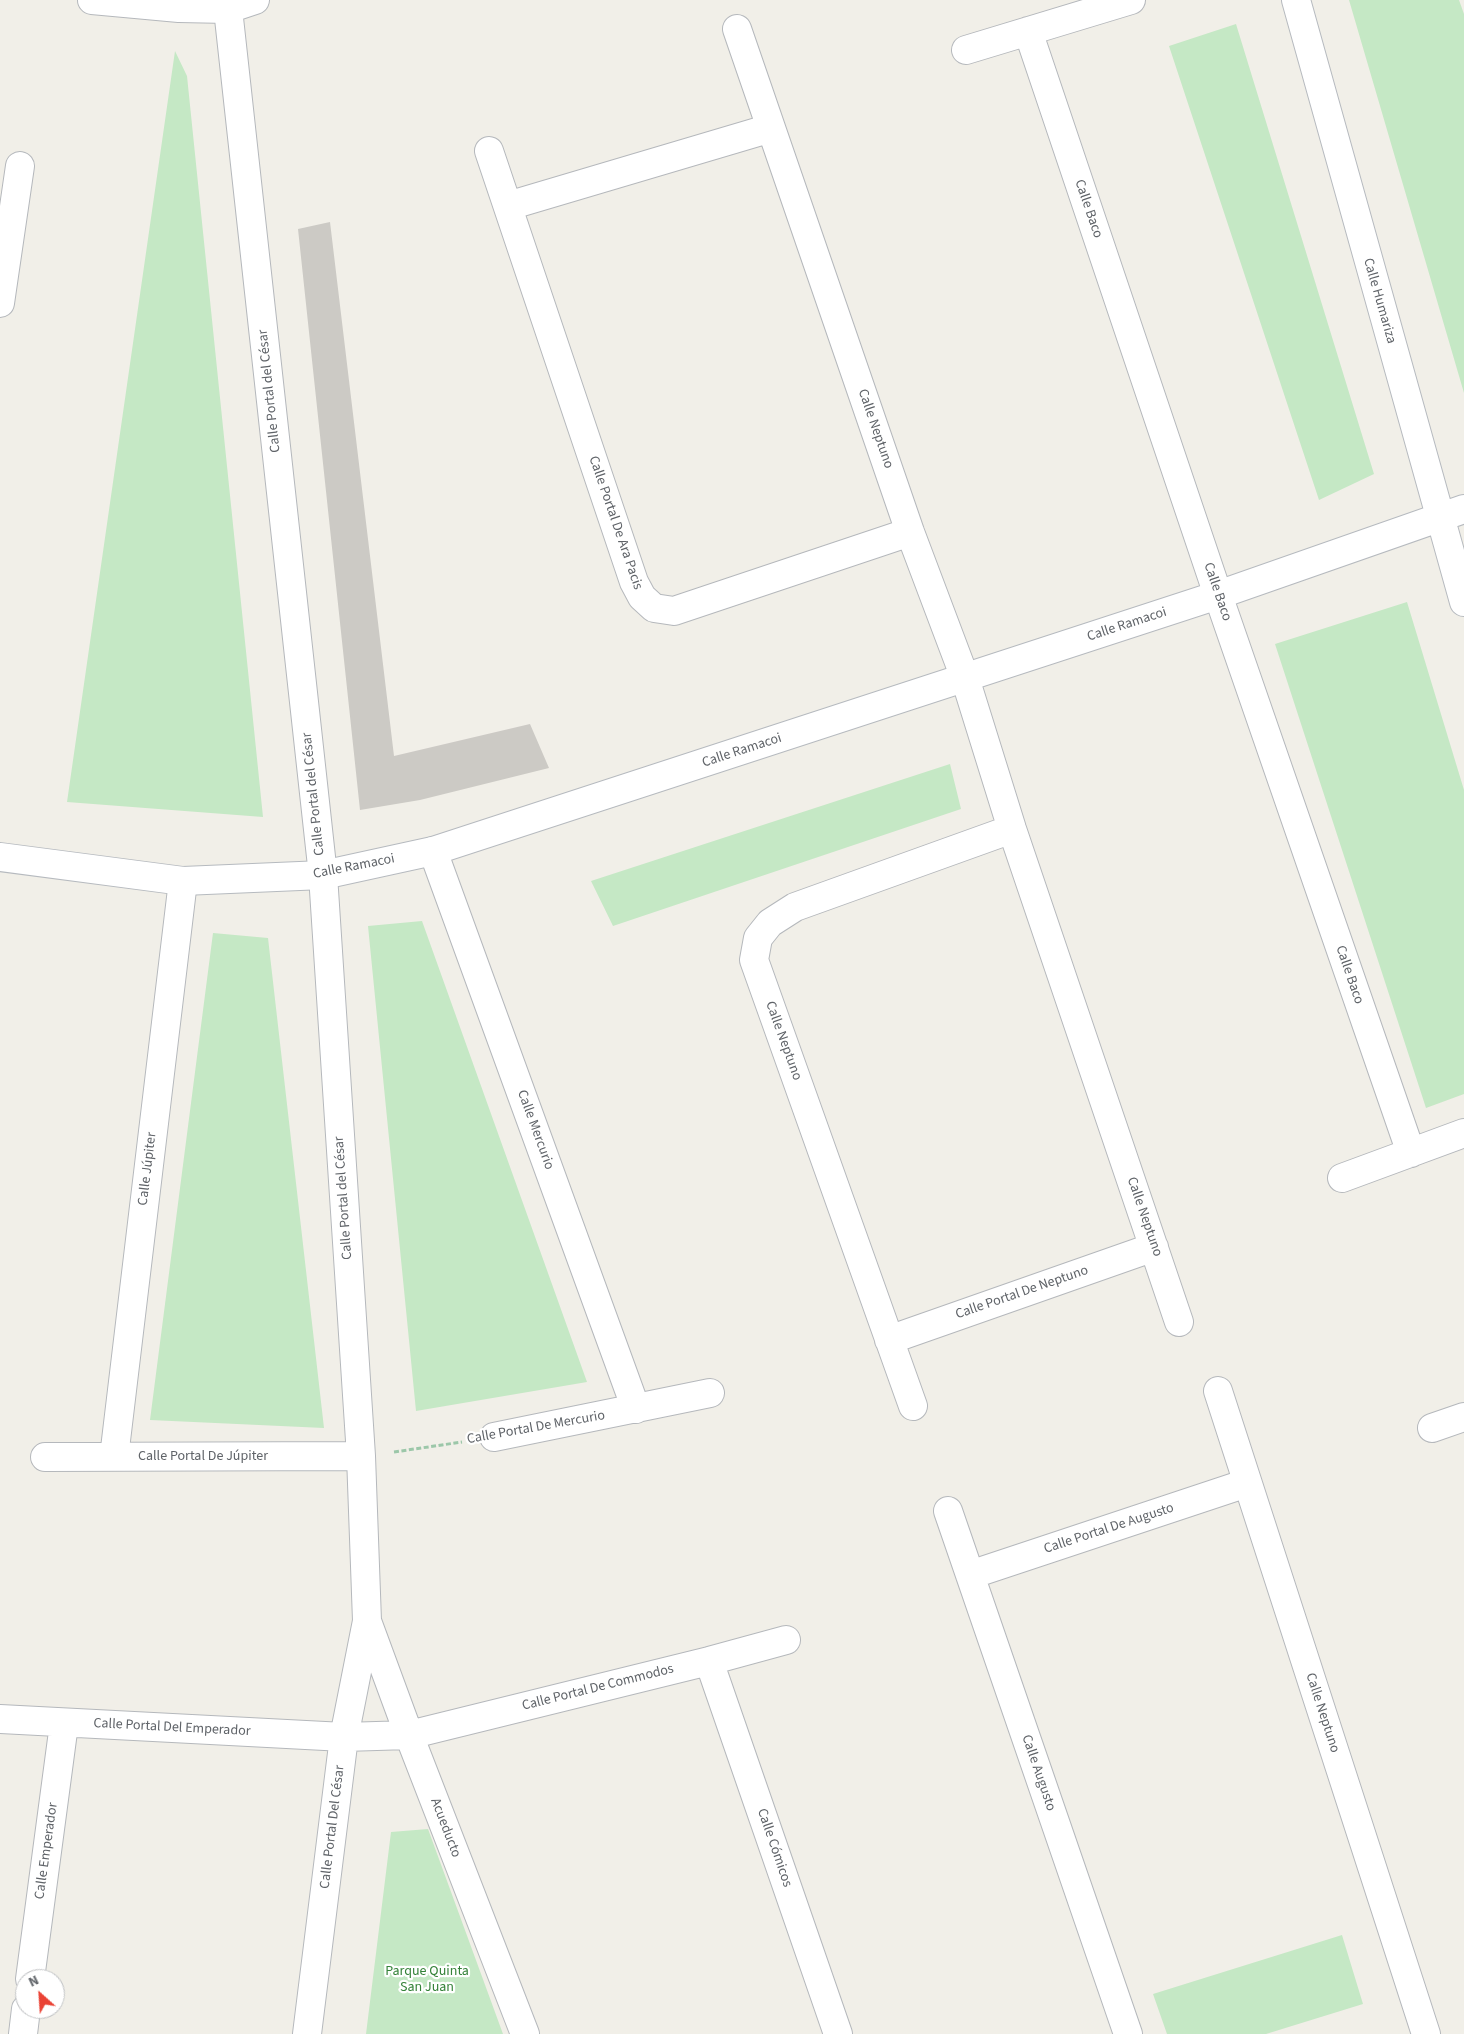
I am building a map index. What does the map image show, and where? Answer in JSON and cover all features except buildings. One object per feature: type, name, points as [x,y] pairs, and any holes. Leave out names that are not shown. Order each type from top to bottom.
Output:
[{"type":"street","points":[[92,0],[179,8],[255,0]]},
{"type":"street","points":[[966,50],[1131,0]]},
{"type":"street","name":"Calle Humariza","points":[[1296,0],[1452,513],[1464,602]]},
{"type":"street","name":"Calle Portal del César","points":[[227,4],[323,875],[361,1456],[367,1621]]},
{"type":"street","name":"Calle Neptuno","points":[[737,28],[910,532],[965,678],[1012,829],[1179,1322]]},
{"type":"street","name":"Calle Baco","points":[[1028,31],[1218,595],[1411,1153]]},
{"type":"street","points":[[508,206],[771,128]]},
{"type":"street","name":"Calle Portal De Ara Pacis","points":[[489,151],[634,582],[642,597],[654,608],[674,611],[910,532]]},
{"type":"street","points":[[0,303],[3,269],[20,166]]},
{"type":"street","name":"Calle Ramacoi","points":[[0,857],[183,882],[323,875],[433,851],[1218,595],[1452,513]]},
{"type":"street","name":"Calle Neptuno","points":[[913,1406],[754,960],[758,938],[770,923],[795,907],[1012,829]]},
{"type":"street","name":"Calle Mercurio","points":[[433,851],[636,1409]]},
{"type":"street","name":"Calle Júpiter","points":[[114,1457],[183,882]]},
{"type":"street","points":[[1342,1178],[1464,1133]]},
{"type":"street","name":"Calle Portal De Neptuno","points":[[889,1340],[1154,1247]]},
{"type":"street","name":"Calle Neptuno","points":[[1218,1391],[1426,2034]]},
{"type":"street","name":"Calle Portal De Mercurio","points":[[494,1437],[710,1393]]},
{"type":"street","points":[[1432,1428],[1464,1417]]},
{"type":"street","name":"Calle Portal De Júpiter","points":[[45,1457],[361,1456]]},
{"type":"street","name":"Calle Portal De Augusto","points":[[970,1575],[1247,1483]]},
{"type":"street","name":"Calle Augusto","points":[[948,1511],[1128,2034]]},
{"type":"street","name":"Acueducto","points":[[367,1621],[409,1735],[525,2034]]},
{"type":"street","name":"Calle Portal Del César","points":[[307,2034],[344,1737],[367,1621]]},
{"type":"street","name":"Calle Portal De Commodos","points":[[344,1737],[409,1735],[709,1661],[786,1640]]},
{"type":"street","name":"Calle Cómicos","points":[[709,1661],[838,2034]]},
{"type":"street","name":"Calle Portal Del Emperador","points":[[0,1719],[64,1724],[344,1737]]},
{"type":"street","name":"Calle Emperador","points":[[31,1969],[64,1724]]},
{"type":"street","points":[[23,2034],[25,2019]]},
{"type":"path","name":"Calle Portal De Mercurio","points":[[361,1456],[494,1437]]},
{"type":"green space","points":[[1349,0],[1459,0],[1464,14],[1464,393]]},
{"type":"green space","points":[[1236,24],[1374,474],[1319,500],[1169,46]]},
{"type":"green space","points":[[175,51],[187,76],[263,817],[67,802]]},
{"type":"green space","points":[[1407,602],[1464,790],[1464,1094],[1426,1108],[1275,644]]},
{"type":"green space","points":[[950,764],[961,809],[613,926],[591,881]]},
{"type":"green space","points":[[422,921],[587,1382],[416,1411],[368,926]]},
{"type":"green space","points":[[213,933],[268,938],[324,1428],[150,1420]]},
{"type":"green space","name":"Parque Quinta San Juan","points":[[428,1829],[503,2034],[366,2034],[391,1832]]},
{"type":"green space","points":[[1342,1935],[1363,2004],[1266,2034],[1167,2034],[1153,1994]]}]
